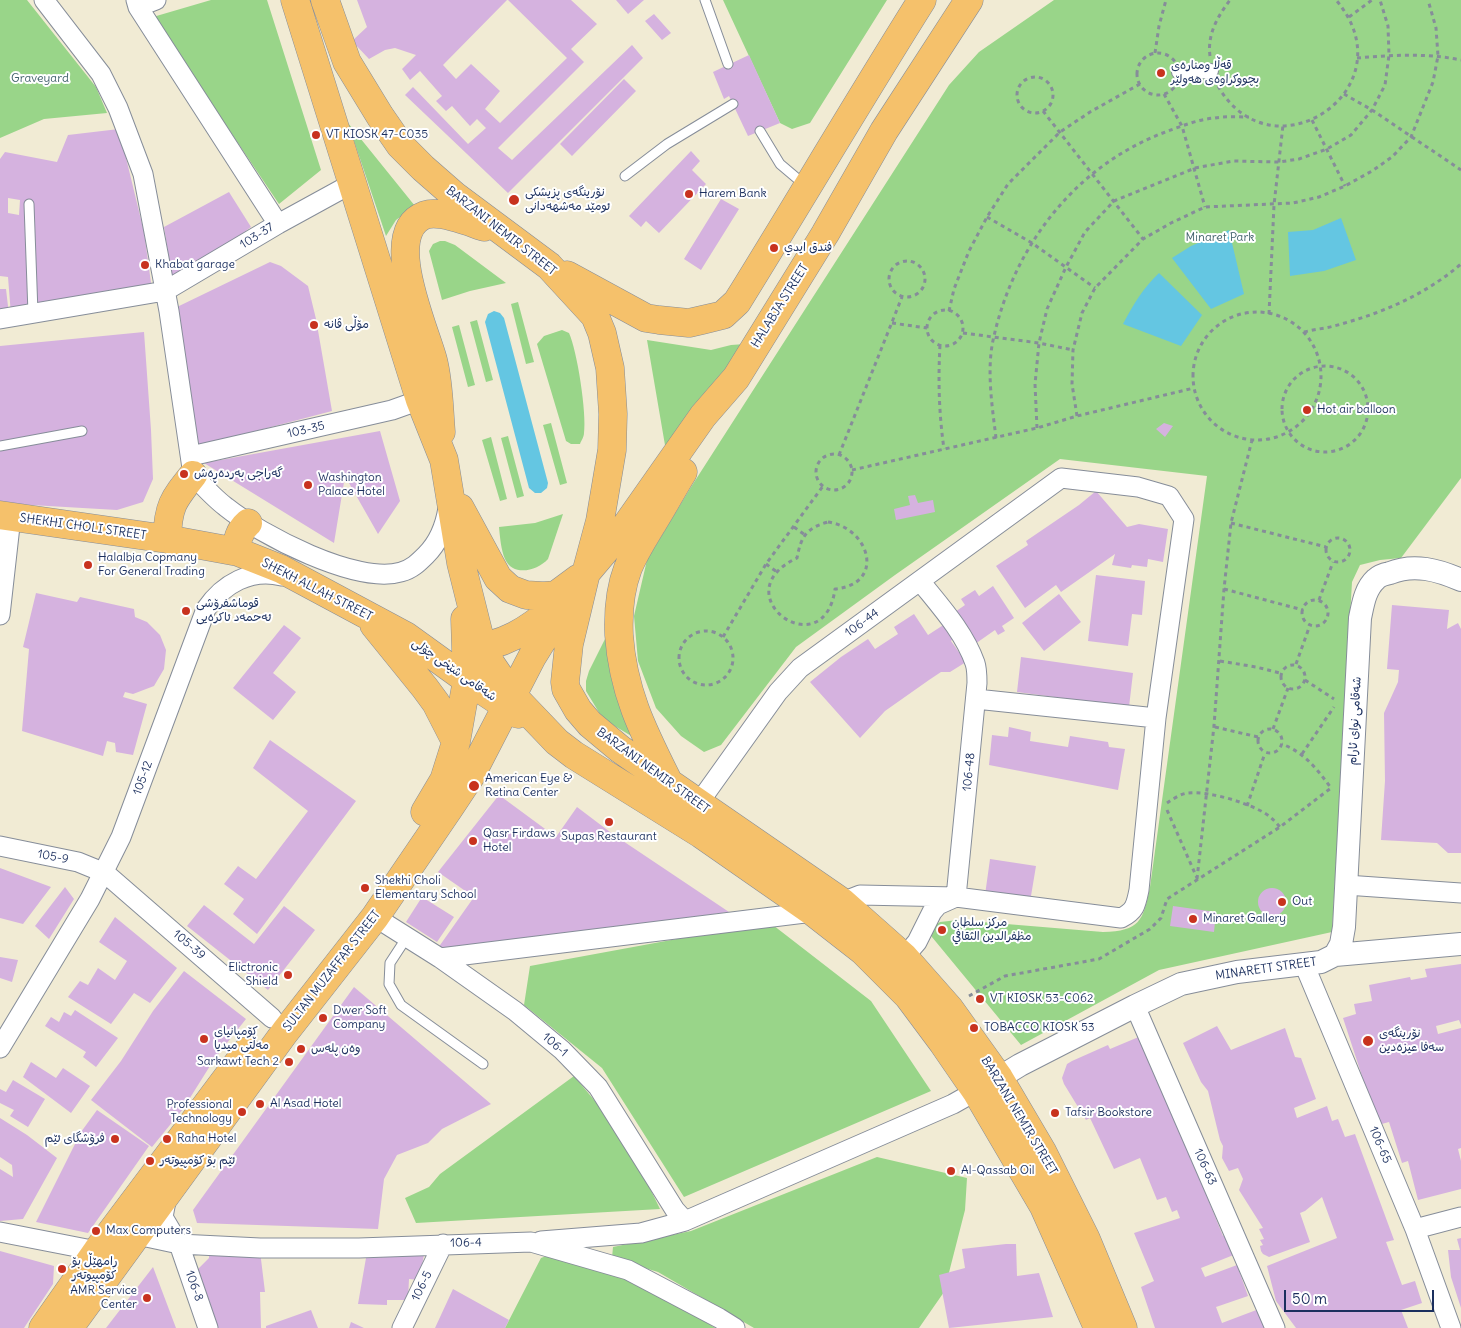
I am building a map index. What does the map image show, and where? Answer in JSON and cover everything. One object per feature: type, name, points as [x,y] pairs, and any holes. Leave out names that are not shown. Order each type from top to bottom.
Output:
[{"type":"main road","points":[[295,0],[420,400],[444,460]]},
{"type":"main road","name":"BARZANI NEMIR STREET","points":[[325,0],[347,62],[400,145],[422,168],[455,196],[549,266],[595,316],[602,333],[610,368],[613,414],[612,450],[600,521],[579,582],[565,673],[566,688],[578,710],[590,724],[620,749],[842,902],[904,957],[949,1008],[999,1078],[1042,1151],[1082,1230],[1123,1328]]},
{"type":"main road","points":[[549,266],[646,318],[689,323],[715,318],[723,314],[736,302],[808,188],[853,110],[922,0]]},
{"type":"main road","name":"HALABJA STREET","points":[[579,582],[625,527],[703,416],[736,378],[825,234],[884,131],[969,0]]},
{"type":"main road","points":[[505,233],[437,214],[426,215],[419,219],[407,238],[405,264],[436,372],[444,460],[461,563],[479,635],[475,647],[491,664],[510,701]]},
{"type":"main road","points":[[669,783],[643,732],[631,702],[623,673],[619,628],[620,599],[627,570],[632,559],[736,378]]},
{"type":"main road","points":[[167,539],[167,526],[172,504],[192,465]]},
{"type":"main road","points":[[450,489],[498,578],[510,589],[526,595],[556,595],[579,582]]},
{"type":"main road","name":"SHEKHI CHOLI STREET","points":[[6,516],[167,539]]},
{"type":"main road","points":[[238,552],[236,548],[238,539],[243,528],[248,523]]},
{"type":"main road","name":"SHEKH ALLAH STREET","points":[[167,539],[238,552],[281,570],[406,636]]},
{"type":"main road","name":"شەقامی شێخی چۆلی","points":[[406,636],[445,647],[475,647],[496,644],[520,634],[541,619],[579,582]]},
{"type":"main road","name":"SULTAN MUZAFFAR STREET","points":[[69,1328],[285,1032],[375,917],[470,777],[532,658],[579,582]]},
{"type":"main road","points":[[363,613],[425,688],[456,742]]},
{"type":"main road","name":"شەقامی شێخی چۆلی","points":[[406,636],[467,680],[510,701],[557,742]]},
{"type":"main road","name":"SULTAN MUZAFFAR STREET","points":[[43,1328],[97,1251],[272,1018],[357,910],[435,797],[444,780],[456,742],[475,647]]},
{"type":"main road","name":"BARZANI NEMIR STREET","points":[[557,742],[590,766],[701,834],[813,912],[863,951],[908,996],[976,1092],[1044,1208],[1098,1328]]},
{"type":"street","points":[[44,0],[101,74],[118,108],[143,174],[165,291],[192,465],[210,494],[248,523],[335,565],[364,573],[391,574],[400,573],[416,566],[435,544],[443,531],[447,517],[450,489]]},
{"type":"street","points":[[156,0],[137,3],[278,224]]},
{"type":"street","points":[[1179,72],[1211,71]]},
{"type":"street","name":"103-37","points":[[165,291],[278,224],[351,184]]},
{"type":"street","points":[[0,319],[165,291]]},
{"type":"street","name":"103-35","points":[[192,465],[392,410],[420,400]]},
{"type":"street","name":"106-44","points":[[698,804],[778,692],[800,668],[1062,478],[1138,487],[1169,496],[1184,519],[1156,718]]},
{"type":"street","points":[[0,616],[6,516]]},
{"type":"street","name":"شەقامی نوای ئارام","points":[[1335,955],[1341,944],[1344,927],[1360,618],[1365,594],[1377,578],[1398,570],[1420,568],[1442,572],[1461,580]]},
{"type":"street","name":"105-12","points":[[0,1048],[8,1020],[105,873],[121,837],[201,621],[214,597],[236,581],[249,576],[263,574],[277,574],[317,588]]},
{"type":"street","name":"106-48","points":[[920,581],[956,627],[976,665],[976,699],[956,897]]},
{"type":"street","points":[[842,902],[860,894],[956,897],[1121,918],[1132,913],[1140,890],[1156,718],[976,699]]},
{"type":"street","name":"105-9","points":[[0,846],[78,862],[105,873]]},
{"type":"street","name":"105-39","points":[[105,873],[272,1018]]},
{"type":"street","points":[[1346,885],[1461,893]]},
{"type":"street","points":[[904,957],[917,942],[932,912],[938,905],[956,897]]},
{"type":"street","points":[[440,958],[813,912]]},
{"type":"street","name":"106-1","points":[[375,917],[440,958],[515,1011],[562,1050],[598,1087],[675,1210],[684,1221]]},
{"type":"street","name":"MINARETT STREET","points":[[976,1092],[1020,1065],[1181,984],[1237,972],[1321,962],[1335,955],[1461,944]]},
{"type":"street","name":"106-65","points":[[1304,964],[1415,1229],[1451,1328]]},
{"type":"street","name":"106-63","points":[[1135,1006],[1276,1328]]},
{"type":"street","points":[[531,1242],[641,1233],[684,1221],[953,1104],[976,1092]]},
{"type":"street","name":"106-8","points":[[167,1194],[163,1216],[179,1244],[208,1328]]},
{"type":"street","points":[[1415,1229],[1461,1216]]},
{"type":"street","points":[[0,1232],[97,1251]]},
{"type":"street","name":"106-4","points":[[137,1235],[179,1244],[209,1247],[359,1248],[531,1242],[628,1270],[735,1328]]},
{"type":"street","name":"106-5","points":[[402,1328],[443,1244]]},
{"type":"lane","points":[[705,0],[728,64]]},
{"type":"lane","points":[[625,176],[667,144],[733,104]]},
{"type":"lane","points":[[760,131],[780,164],[808,188]]},
{"type":"lane","points":[[29,204],[33,313]]},
{"type":"lane","points":[[0,446],[82,431]]},
{"type":"lane","points":[[407,937],[390,963],[389,984],[401,1005],[483,1064]]},
{"type":"path","points":[[1155,53],[1159,26],[1166,0]]},
{"type":"path","points":[[1230,0],[1219,14],[1211,32],[1209,52],[1211,71],[1229,102],[1249,117],[1262,122],[1284,125],[1294,125],[1312,120],[1335,105],[1344,94],[1353,77],[1357,58],[1354,30],[1349,17],[1336,0]]},
{"type":"path","points":[[1349,17],[1372,0]]},
{"type":"path","points":[[1037,428],[1035,384],[1039,343],[1047,309],[1066,267],[1085,232],[1114,201],[1195,168],[1233,161],[1279,162],[1299,159],[1327,149],[1351,135],[1372,110],[1385,85],[1389,56],[1388,26],[1380,0]]},
{"type":"path","points":[[1077,416],[1072,384],[1073,350],[1082,313],[1095,288],[1143,239],[1205,207],[1294,203],[1319,197],[1345,186],[1372,171],[1392,157],[1411,137],[1433,82],[1438,56],[1436,28],[1428,0]]},
{"type":"path","points":[[1155,53],[1162,53],[1174,60],[1179,72],[1176,86],[1164,94],[1150,93],[1144,90],[1140,84],[1138,71],[1140,65],[1144,59],[1155,53]]},
{"type":"path","points":[[1357,58],[1438,56],[1461,60]]},
{"type":"path","points":[[1039,77],[1050,86],[1052,99],[1043,111],[1030,112],[1019,104],[1017,90],[1025,79],[1039,77]]},
{"type":"path","points":[[949,311],[954,289],[969,252],[987,217],[1008,184],[1060,132],[1090,112],[1140,84]]},
{"type":"path","points":[[1164,94],[1182,126],[1205,207]]},
{"type":"path","points":[[1344,94],[1372,110],[1461,170]]},
{"type":"path","points":[[1043,111],[1143,239]]},
{"type":"path","points":[[996,438],[991,404],[991,365],[994,337],[1014,276],[1049,217],[1092,174],[1120,153],[1150,137],[1214,118],[1249,117]]},
{"type":"path","points":[[1312,120],[1345,186]]},
{"type":"path","points":[[1269,314],[1274,204],[1284,125]]},
{"type":"path","points":[[987,217],[1032,243],[1095,288]]},
{"type":"path","points":[[912,262],[923,270],[925,284],[916,295],[902,297],[892,288],[890,274],[898,264],[912,262]]},
{"type":"path","points":[[1304,332],[1340,325],[1383,310],[1436,285],[1461,264]]},
{"type":"path","points":[[839,454],[902,297]]},
{"type":"path","points":[[949,311],[961,319],[963,333],[954,344],[940,345],[929,337],[927,328],[927,323],[936,312],[949,311]]},
{"type":"path","points":[[1252,312],[1280,316],[1304,332],[1318,356],[1320,367],[1319,391],[1312,410],[1298,426],[1274,438],[1252,440],[1240,438],[1221,430],[1206,416],[1196,398],[1192,377],[1195,357],[1204,339],[1213,328],[1238,314],[1252,312]]},
{"type":"path","points":[[892,324],[927,328]]},
{"type":"path","points":[[963,333],[1039,343],[1073,350]]},
{"type":"path","points":[[940,345],[938,380],[944,450]]},
{"type":"path","points":[[1329,366],[1341,369],[1352,375],[1361,384],[1369,408],[1363,432],[1354,442],[1343,449],[1317,452],[1304,447],[1289,432],[1282,415],[1283,402],[1287,390],[1295,379],[1305,371],[1329,366]]},
{"type":"path","points":[[852,470],[996,438],[1194,388]]},
{"type":"path","points":[[1197,880],[1214,726],[1231,523],[1252,440]]},
{"type":"path","points":[[839,454],[850,463],[852,477],[843,488],[837,490],[830,489],[823,486],[819,481],[817,467],[825,456],[839,454]]},
{"type":"path","points":[[723,637],[766,564],[823,486]]},
{"type":"path","points":[[828,522],[839,523],[859,538],[868,560],[860,579],[852,586],[835,589],[834,600],[828,612],[818,620],[806,625],[781,618],[774,608],[770,596],[770,583],[777,572],[797,558],[800,542],[812,528],[828,522]]},
{"type":"path","points":[[1231,523],[1326,547]]},
{"type":"path","points":[[794,527],[805,535]]},
{"type":"path","points":[[1336,538],[1341,538],[1349,544],[1350,554],[1348,558],[1340,563],[1333,562],[1327,557],[1326,547],[1328,543],[1336,538]]},
{"type":"path","points":[[1319,600],[1333,562]]},
{"type":"path","points":[[766,564],[777,572]]},
{"type":"path","points":[[1224,589],[1303,610]]},
{"type":"path","points":[[1319,600],[1326,606],[1328,616],[1322,624],[1310,625],[1304,619],[1303,610],[1309,602],[1319,600]]},
{"type":"path","points":[[1296,664],[1310,625]]},
{"type":"path","points":[[702,631],[713,631],[723,637],[730,644],[733,655],[733,665],[728,676],[710,686],[698,685],[689,680],[681,672],[678,662],[678,651],[683,642],[692,634],[702,631]]},
{"type":"path","points":[[1220,661],[1280,673]]},
{"type":"path","points":[[1296,664],[1304,670],[1305,680],[1299,688],[1288,688],[1282,683],[1280,673],[1286,665],[1296,664]]},
{"type":"path","points":[[1302,754],[1338,701],[1305,680]]},
{"type":"path","points":[[1273,729],[1288,688]]},
{"type":"path","points":[[1214,726],[1258,737]]},
{"type":"path","points":[[1273,729],[1281,734],[1282,744],[1276,752],[1265,753],[1259,747],[1258,737],[1264,730],[1273,729]]},
{"type":"path","points":[[949,1008],[1005,976],[1098,958],[1150,928],[1161,918],[1167,899],[1280,827],[1331,788],[1311,762],[1302,754],[1282,744]]},
{"type":"path","points":[[1247,806],[1265,753]]},
{"type":"path","points":[[1197,880],[1165,804],[1177,796],[1187,793],[1207,794],[1247,806],[1271,817],[1280,827]]},
{"type":"green space","name":"Graveyard","points":[[0,0],[27,0],[96,87],[107,113],[44,119],[0,138]]},
{"type":"green space","points":[[211,0],[267,0],[321,170],[279,204],[153,17]]},
{"type":"green space","points":[[723,0],[887,0],[810,123],[792,129],[780,123]]},
{"type":"green space","name":"Minaret Park","points":[[1054,0],[1461,0],[1461,478],[1401,558],[1380,560],[1360,565],[1352,582],[1332,932],[1159,970],[1021,1045],[927,931],[940,922],[958,920],[1103,932],[1125,929],[1138,922],[1142,916],[1150,887],[1207,476],[1060,459],[796,647],[721,745],[704,752],[681,736],[656,708],[638,661],[634,616],[647,560],[691,487],[949,85],[979,52]]},
{"type":"green space","points":[[348,123],[415,206],[396,220],[386,236]]},
{"type":"green space","points":[[440,241],[455,245],[506,283],[470,291],[442,300],[429,251],[433,244]]},
{"type":"green space","points":[[518,302],[534,362],[526,364],[511,304]]},
{"type":"green space","points":[[477,320],[493,380],[486,382],[470,322]]},
{"type":"green space","points":[[459,325],[475,385],[468,387],[452,327]]},
{"type":"green space","points":[[562,330],[569,333],[572,341],[581,382],[585,424],[580,444],[571,444],[566,441],[537,344],[544,336]]},
{"type":"green space","points":[[647,340],[711,350],[745,344],[666,451]]},
{"type":"green space","points":[[551,423],[567,483],[560,485],[543,425]]},
{"type":"green space","points":[[508,436],[524,496],[517,498],[501,438]]},
{"type":"green space","points":[[491,437],[507,499],[500,501],[482,440]]},
{"type":"green space","points":[[563,514],[548,559],[532,569],[519,570],[509,565],[503,552],[499,527],[535,523]]},
{"type":"green space","points":[[608,633],[633,737],[603,719],[586,691],[589,671]]},
{"type":"green space","points":[[769,922],[871,1001],[931,1091],[684,1197],[602,1068],[524,1005],[530,966]]},
{"type":"green space","points":[[574,1076],[625,1137],[660,1209],[416,1223],[405,1198],[429,1187],[440,1174]]},
{"type":"green space","points":[[877,1157],[967,1178],[965,1210],[944,1292],[919,1328],[754,1328],[658,1272],[612,1258],[613,1247],[691,1231]]},
{"type":"green space","points":[[549,1255],[618,1277],[667,1297],[715,1328],[505,1328],[541,1258]]},
{"type":"water","points":[[1341,218],[1356,260],[1324,271],[1290,276],[1288,232],[1313,230]]},
{"type":"water","points":[[1229,230],[1244,294],[1211,309],[1172,258],[1191,246]]},
{"type":"water","points":[[1159,273],[1202,315],[1181,346],[1123,324],[1139,297]]},
{"type":"water","points":[[494,311],[500,313],[504,318],[548,483],[547,488],[541,493],[535,493],[529,488],[485,322],[488,314]]},
{"type":"building","points":[[357,0],[507,0],[443,65],[456,79],[471,64],[500,91],[485,109],[500,123],[567,58],[508,0],[571,0],[597,24],[571,49],[584,62],[498,148],[512,160],[632,45],[643,58],[508,193],[405,95],[413,87],[468,144],[486,128],[477,119],[470,126],[452,106],[446,111],[436,101],[442,96],[420,71],[410,80],[402,69],[416,55],[395,48],[385,50],[369,59],[352,41],[367,27]]},
{"type":"building","points":[[616,0],[644,0],[628,14]]},
{"type":"building","points":[[654,14],[671,33],[662,40],[645,21]]},
{"type":"building","points":[[749,55],[780,123],[748,136],[729,96],[724,99],[713,72]]},
{"type":"building","points":[[624,79],[636,91],[572,156],[560,144]]},
{"type":"building","points":[[119,129],[144,232],[152,290],[11,315],[8,277],[0,276],[0,159],[5,152],[57,162],[68,135]],"holes":[[[8,198],[20,200],[19,215],[8,213]]]},
{"type":"building","points":[[691,151],[700,161],[692,170],[706,184],[659,233],[646,221],[641,227],[629,216]]},
{"type":"building","points":[[229,192],[251,227],[209,259],[172,278],[164,227]]},
{"type":"building","points":[[721,199],[739,209],[701,270],[684,259]]},
{"type":"building","points":[[270,262],[281,266],[308,286],[316,319],[332,411],[199,446],[177,307]]},
{"type":"building","points":[[0,289],[6,289],[9,315],[0,316]]},
{"type":"building","points":[[144,332],[153,479],[143,502],[117,510],[14,504],[0,501],[0,346]]},
{"type":"building","points":[[1164,423],[1173,426],[1165,437],[1156,429]]},
{"type":"building","points":[[380,431],[400,501],[378,534],[345,476],[334,543],[204,463]]},
{"type":"building","points":[[1096,491],[1127,527],[1139,524],[1168,529],[1163,562],[1148,559],[1147,567],[1132,565],[1131,568],[1112,565],[1115,554],[1061,592],[1056,585],[1025,608],[996,566],[1028,545],[1026,541],[1079,505]]},
{"type":"building","points":[[915,495],[918,503],[933,500],[935,512],[896,520],[894,509],[910,505],[908,496]]},
{"type":"building","points":[[1096,575],[1145,581],[1142,615],[1132,614],[1128,646],[1088,641]]},
{"type":"building","points":[[993,586],[1014,618],[1002,626],[1005,631],[998,635],[995,630],[975,644],[955,612],[965,605],[961,599],[975,590],[979,596]]},
{"type":"building","points":[[36,593],[77,602],[80,597],[134,609],[135,617],[147,622],[160,635],[166,650],[164,669],[154,686],[133,694],[125,692],[123,697],[147,704],[133,755],[116,752],[115,743],[107,741],[103,756],[22,731],[29,649],[23,647]]},
{"type":"building","points":[[1059,594],[1081,622],[1044,651],[1022,623]]},
{"type":"building","points":[[1392,605],[1449,610],[1447,629],[1458,623],[1461,629],[1461,853],[1448,853],[1437,843],[1381,840],[1385,781],[1384,713],[1398,682],[1399,670],[1387,669]]},
{"type":"building","points":[[914,614],[928,635],[948,622],[956,634],[951,641],[966,662],[950,672],[941,672],[885,711],[860,738],[810,682],[841,657],[868,639],[875,649],[898,634],[894,627]]},
{"type":"building","points":[[284,625],[301,638],[273,673],[296,692],[273,720],[233,688]]},
{"type":"building","points":[[1021,657],[1133,673],[1129,707],[1017,692]]},
{"type":"building","points":[[1009,727],[1031,732],[1030,741],[1068,747],[1070,736],[1108,742],[1109,747],[1125,749],[1118,790],[989,765],[992,735],[1008,737]]},
{"type":"building","points":[[270,740],[356,801],[257,934],[233,914],[244,899],[224,884],[238,866],[256,879],[308,811],[253,768]]},
{"type":"building","points":[[499,795],[556,837],[577,807],[614,835],[729,912],[483,945],[438,948],[474,897],[438,872]]},
{"type":"building","points":[[990,859],[1036,866],[1030,902],[985,895]]},
{"type":"building","points":[[0,868],[51,887],[23,924],[0,918]]},
{"type":"building","points":[[65,887],[74,899],[49,939],[35,926]]},
{"type":"building","points":[[1272,888],[1282,892],[1286,902],[1282,912],[1272,916],[1262,912],[1258,902],[1262,892]]},
{"type":"building","points":[[422,897],[454,917],[437,942],[406,922]]},
{"type":"building","points":[[204,905],[254,944],[284,906],[315,930],[268,990],[187,926]]},
{"type":"building","name":"Minaret Gallery","points":[[1173,906],[1216,912],[1214,932],[1170,926]]},
{"type":"building","points":[[115,917],[177,968],[150,1003],[134,993],[111,1024],[68,997],[80,981],[88,985],[98,968],[115,980],[127,961],[99,942]]},
{"type":"building","points":[[0,957],[18,960],[12,982],[0,978]]},
{"type":"building","points":[[1461,964],[1461,1025],[1459,1020],[1436,1026],[1438,1034],[1461,1028],[1461,1148],[1458,1149],[1461,1161],[1461,1189],[1418,1200],[1408,1161],[1402,1163],[1389,1122],[1378,1125],[1343,1018],[1356,1014],[1354,1004],[1372,1001],[1369,985],[1410,977],[1411,980],[1427,977],[1425,969]]},
{"type":"building","points":[[184,971],[246,1019],[215,1058],[183,1109],[152,1147],[91,1100],[121,1061],[153,1011]]},
{"type":"building","points":[[354,987],[491,1104],[442,1129],[428,1143],[397,1155],[384,1179],[378,1229],[197,1223],[193,1210]]},
{"type":"building","points":[[75,1010],[118,1038],[96,1067],[83,1057],[86,1052],[45,1026],[51,1017],[59,1022],[64,1012],[71,1016]]},
{"type":"building","points":[[1217,1026],[1231,1050],[1285,1028],[1295,1057],[1301,1058],[1316,1099],[1294,1108],[1297,1118],[1327,1106],[1332,1121],[1338,1119],[1345,1137],[1355,1134],[1394,1240],[1386,1242],[1402,1285],[1415,1281],[1422,1303],[1401,1310],[1408,1328],[1296,1328],[1276,1301],[1267,1266],[1337,1238],[1322,1197],[1300,1213],[1310,1242],[1269,1257],[1261,1251],[1260,1246],[1263,1245],[1260,1240],[1264,1239],[1259,1229],[1263,1228],[1239,1190],[1243,1179],[1238,1168],[1229,1171],[1222,1158],[1223,1146],[1208,1091],[1201,1082],[1183,1043]]},
{"type":"building","points":[[1141,1036],[1223,1236],[1228,1234],[1236,1254],[1201,1268],[1205,1277],[1237,1265],[1248,1296],[1216,1307],[1222,1323],[1259,1309],[1266,1328],[1155,1328],[1141,1287],[1154,1281],[1134,1233],[1180,1218],[1177,1210],[1172,1212],[1166,1197],[1157,1200],[1140,1158],[1114,1169],[1090,1118],[1086,1120],[1062,1078],[1067,1064],[1072,1061],[1108,1045],[1110,1049]]},
{"type":"building","points":[[31,1062],[56,1078],[63,1068],[90,1086],[71,1113],[23,1077]]},
{"type":"building","points":[[13,1080],[45,1099],[28,1127],[10,1116],[14,1110],[0,1103],[0,1089],[6,1092]]},
{"type":"building","points":[[97,1110],[149,1146],[88,1233],[36,1222],[81,1132]]},
{"type":"building","points":[[0,1118],[27,1135],[57,1158],[23,1219],[0,1221],[0,1169],[13,1177],[12,1165],[0,1157]]},
{"type":"building","points":[[1461,1238],[1461,1308],[1451,1277],[1448,1250],[1460,1250],[1457,1239]]},
{"type":"building","points":[[1016,1244],[1017,1276],[1039,1273],[1053,1317],[949,1328],[939,1275],[965,1268],[962,1249]]},
{"type":"building","points":[[0,1251],[54,1266],[53,1284],[24,1328],[0,1328]]},
{"type":"building","points":[[209,1251],[260,1251],[265,1292],[260,1292],[261,1328],[214,1328],[194,1273],[209,1258]]},
{"type":"building","points":[[424,1255],[419,1280],[409,1279],[408,1300],[387,1300],[387,1305],[358,1304],[366,1258]]},
{"type":"building","name":"AMR Service Center","points":[[153,1267],[176,1328],[106,1328]]},
{"type":"building","points":[[453,1289],[509,1320],[505,1328],[435,1328]]},
{"type":"building","points":[[311,1310],[318,1328],[266,1328],[266,1326]]},
{"type":"building","points":[[351,1322],[364,1328],[349,1328]]},
{"type":"place","name":"قەڵا ومنارەی بچووکراوەی هەولێر","points":[[1161,73]]},
{"type":"place","name":"VT KIOSK 47-C035","points":[[316,135]]},
{"type":"place","name":"Harem Bank","points":[[689,194]]},
{"type":"place","name":"نۆرینگەی پزیشکی ئومێد مەشهەدانی","points":[[514,200]]},
{"type":"place","name":"فندق ايدي","points":[[774,248]]},
{"type":"place","name":"Khabat garage","points":[[145,265]]},
{"type":"place","name":"مۆڵی ڤانە","points":[[314,325]]},
{"type":"place","name":"Hot air balloon","points":[[1307,410]]},
{"type":"place","name":"گەراجی بەردەڕەش","points":[[184,474]]},
{"type":"place","name":"Washington Palace Hotel","points":[[308,485]]},
{"type":"place","name":"Halalbja Copmany For General Trading","points":[[88,565]]},
{"type":"place","name":"قوماشفرۆشی ئەحمەد ئاکرەیی","points":[[186,611]]},
{"type":"place","name":"American Eye & Retina Center","points":[[474,786]]},
{"type":"place","name":"Supas Restaurant","points":[[609,822]]},
{"type":"place","name":"Qasr Firdaws Hotel","points":[[473,841]]},
{"type":"place","name":"Shekhi Choli Elementary School","points":[[365,888]]},
{"type":"place","name":"Out","points":[[1282,902]]},
{"type":"place","name":"Minaret Gallery","points":[[1193,919]]},
{"type":"place","name":"مركز سلطان مظفرالدين الثقافي","points":[[942,930]]},
{"type":"place","name":"Elictronic Shield","points":[[288,975]]},
{"type":"place","name":"VT KIOSK 53-C062","points":[[980,999]]},
{"type":"place","name":"Dwer Soft Company","points":[[323,1018]]},
{"type":"place","name":"TOBACCO KIOSK 53","points":[[974,1028]]},
{"type":"place","name":"کۆمپانیای مەڵتی میدیا","points":[[204,1039]]},
{"type":"place","name":"نۆرینگەی سەفا عیزەدین","points":[[1368,1041]]},
{"type":"place","name":"وەن پلەس","points":[[301,1049]]},
{"type":"place","name":"Sarkawt Tech 2","points":[[289,1062]]},
{"type":"place","name":"Al Asad Hotel","points":[[260,1104]]},
{"type":"place","name":"Professional Technology","points":[[242,1112]]},
{"type":"place","name":"Tafsir Bookstore","points":[[1055,1113]]},
{"type":"place","name":"فرۆشگای ئێم","points":[[115,1139]]},
{"type":"place","name":"Raha Hotel","points":[[167,1139]]},
{"type":"place","name":"ئێم بۆ کۆمپیوتەر","points":[[150,1161]]},
{"type":"place","name":"Al-Qassab Oil","points":[[951,1171]]},
{"type":"place","name":"Max Computers","points":[[96,1231]]},
{"type":"place","name":"ڕامهێڵ بۆ کۆمپیوتەر","points":[[62,1269]]},
{"type":"place","name":"AMR Service Center","points":[[147,1298]]}]
